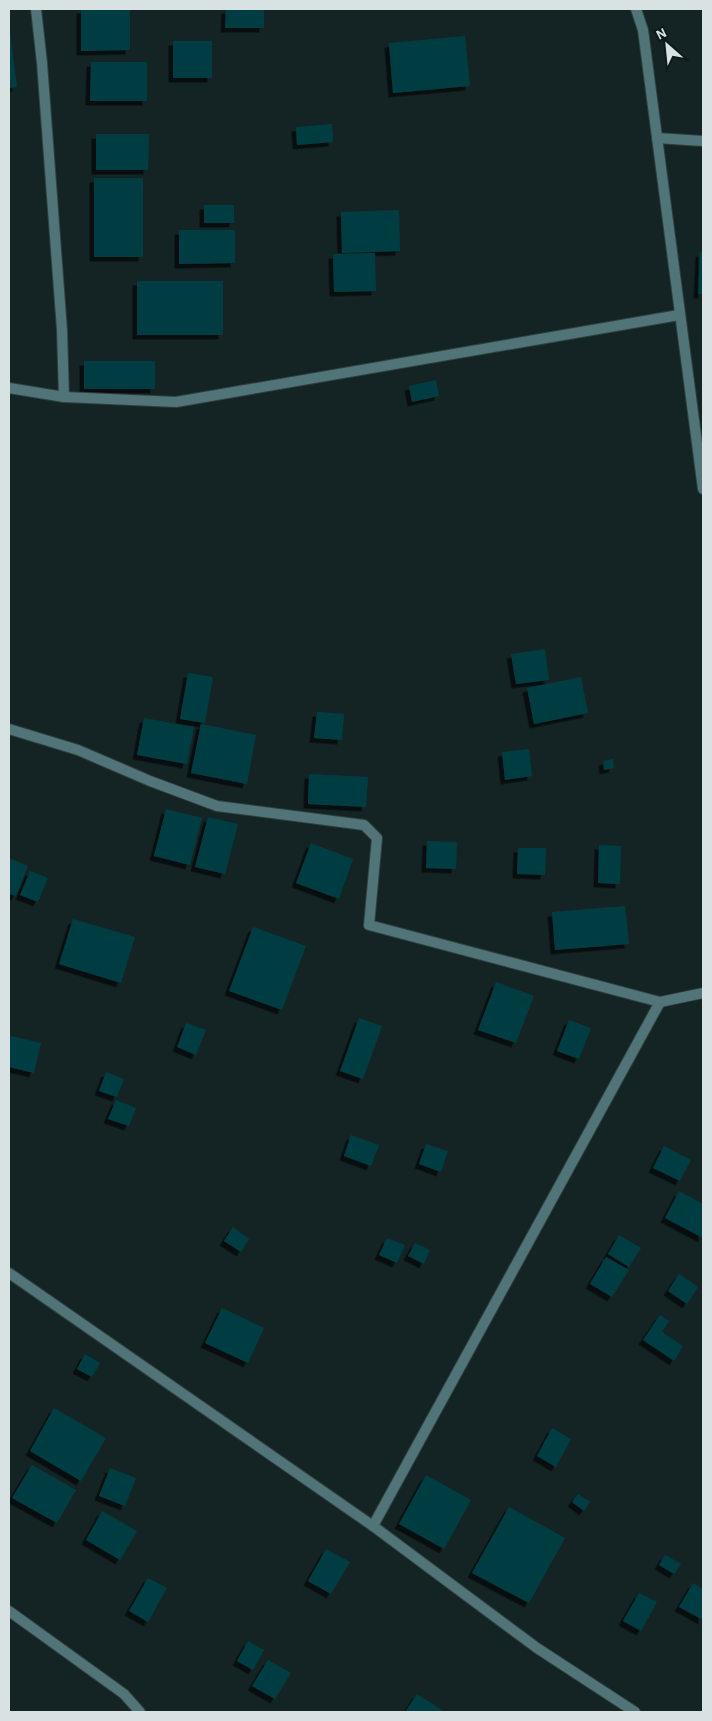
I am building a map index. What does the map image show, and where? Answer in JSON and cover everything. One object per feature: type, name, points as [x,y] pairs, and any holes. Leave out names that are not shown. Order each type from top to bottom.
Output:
[{"type":"street","points":[[36,9],[42,63],[61,310],[64,397]]},
{"type":"street","points":[[636,9],[643,30],[703,488]]},
{"type":"street","points":[[657,138],[703,141]]},
{"type":"street","points":[[9,388],[64,397],[176,402],[679,314]]},
{"type":"street","points":[[9,729],[78,750],[150,781],[217,806],[364,825],[377,838],[369,925],[660,1002],[703,993]]},
{"type":"street","points":[[372,1526],[660,1002]]},
{"type":"street","points":[[9,1273],[372,1526],[537,1648],[635,1712]]},
{"type":"street","points":[[9,1612],[124,1694],[140,1712]]},
{"type":"building","points":[[81,9],[130,9],[130,50],[81,51]]},
{"type":"building","points":[[226,9],[264,9],[264,28],[225,28]]},
{"type":"building","points":[[9,31],[17,87],[9,88]]},
{"type":"building","points":[[465,36],[470,86],[393,93],[389,43]]},
{"type":"building","points":[[173,41],[212,41],[212,78],[173,78]]},
{"type":"building","points":[[91,62],[147,62],[147,101],[90,101]]},
{"type":"building","points":[[332,124],[333,142],[297,145],[296,127]]},
{"type":"building","points":[[96,134],[149,134],[148,170],[96,170]]},
{"type":"building","points":[[94,178],[143,178],[143,257],[94,257]]},
{"type":"building","points":[[204,205],[234,205],[234,223],[204,223]]},
{"type":"building","points":[[399,210],[400,251],[342,253],[341,212]]},
{"type":"building","points":[[179,230],[235,230],[235,263],[179,264]]},
{"type":"building","points":[[700,252],[703,252],[703,294],[698,294]]},
{"type":"building","points":[[375,253],[376,291],[334,292],[333,254]]},
{"type":"building","points":[[137,281],[223,281],[223,335],[137,335]]},
{"type":"building","points":[[84,361],[155,361],[155,389],[84,389]]},
{"type":"building","points":[[436,380],[439,396],[412,402],[409,386]]},
{"type":"building","points":[[545,649],[549,680],[516,684],[511,654]]},
{"type":"building","points":[[188,673],[213,677],[205,723],[180,719]]},
{"type":"building","points":[[581,677],[588,713],[534,724],[527,688]]},
{"type":"building","points":[[317,712],[344,714],[342,740],[314,738]]},
{"type":"building","points":[[144,718],[194,727],[187,764],[137,755]]},
{"type":"building","points":[[201,724],[256,735],[247,784],[191,773]]},
{"type":"building","points":[[529,749],[532,776],[505,780],[502,752]]},
{"type":"building","points":[[613,759],[614,768],[604,770],[603,761]]},
{"type":"building","points":[[309,774],[368,777],[366,807],[308,804]]},
{"type":"building","points":[[166,809],[202,818],[190,865],[154,856]]},
{"type":"building","points":[[208,817],[238,824],[225,874],[195,867]]},
{"type":"building","points":[[427,841],[457,842],[456,869],[426,868]]},
{"type":"building","points":[[311,843],[353,859],[339,899],[296,883]]},
{"type":"building","points":[[599,845],[621,846],[620,884],[598,883]]},
{"type":"building","points":[[518,848],[546,848],[545,875],[517,874]]},
{"type":"building","points":[[9,858],[28,866],[16,896],[9,894]]},
{"type":"building","points":[[30,871],[48,878],[38,902],[20,895]]},
{"type":"building","points":[[625,906],[629,944],[555,950],[552,912]]},
{"type":"building","points":[[73,919],[135,937],[121,983],[59,964]]},
{"type":"building","points":[[253,927],[306,946],[282,1010],[229,991]]},
{"type":"building","points":[[496,982],[534,996],[516,1043],[478,1030]]},
{"type":"building","points":[[359,1018],[382,1026],[363,1079],[340,1071]]},
{"type":"building","points":[[569,1020],[591,1028],[579,1059],[557,1051]]},
{"type":"building","points":[[186,1023],[206,1030],[196,1055],[177,1047]]},
{"type":"building","points":[[11,1036],[41,1043],[34,1073],[9,1067]]},
{"type":"building","points":[[106,1072],[124,1079],[117,1097],[99,1091]]},
{"type":"building","points":[[116,1100],[136,1108],[129,1126],[108,1119]]},
{"type":"building","points":[[351,1135],[379,1145],[371,1166],[344,1156]]},
{"type":"building","points":[[426,1144],[448,1151],[441,1172],[419,1164]]},
{"type":"building","points":[[664,1146],[691,1160],[680,1181],[653,1168]]},
{"type":"building","points":[[679,1191],[703,1204],[703,1238],[665,1218]]},
{"type":"building","points":[[233,1227],[249,1239],[241,1252],[224,1241]]},
{"type":"building","points":[[619,1235],[641,1248],[629,1267],[608,1254]]},
{"type":"building","points":[[387,1238],[405,1245],[397,1263],[379,1255]]},
{"type":"building","points":[[415,1243],[430,1250],[424,1264],[408,1256]]},
{"type":"building","points":[[606,1257],[629,1270],[612,1297],[590,1284]]},
{"type":"building","points":[[679,1274],[698,1287],[687,1304],[668,1291]]},
{"type":"building","points":[[222,1308],[264,1328],[248,1363],[205,1343]]},
{"type":"building","points":[[660,1315],[669,1321],[662,1332],[683,1346],[674,1361],[643,1340]]},
{"type":"building","points":[[85,1354],[100,1363],[92,1377],[77,1369]]},
{"type":"building","points":[[54,1408],[106,1438],[81,1481],[30,1451]]},
{"type":"building","points":[[552,1428],[571,1439],[556,1467],[537,1456]]},
{"type":"building","points":[[32,1465],[76,1490],[57,1523],[12,1498]]},
{"type":"building","points":[[110,1468],[136,1478],[125,1506],[99,1496]]},
{"type":"building","points":[[426,1475],[471,1500],[444,1549],[399,1524]]},
{"type":"building","points":[[578,1494],[590,1502],[584,1511],[572,1502]]},
{"type":"building","points":[[509,1507],[565,1538],[529,1603],[472,1573]]},
{"type":"building","points":[[102,1511],[137,1531],[120,1560],[86,1540]]},
{"type":"building","points":[[326,1549],[350,1562],[331,1594],[308,1581]]},
{"type":"building","points":[[665,1555],[681,1564],[674,1574],[659,1565]]},
{"type":"building","points":[[148,1578],[167,1588],[148,1622],[129,1611]]},
{"type":"building","points":[[693,1583],[703,1589],[703,1620],[679,1607]]},
{"type":"building","points":[[639,1593],[657,1602],[641,1631],[623,1621]]},
{"type":"building","points":[[248,1641],[264,1650],[253,1670],[237,1661]]},
{"type":"building","points":[[268,1660],[291,1673],[275,1699],[252,1686]]},
{"type":"building","points":[[417,1694],[445,1712],[405,1712]]}]
